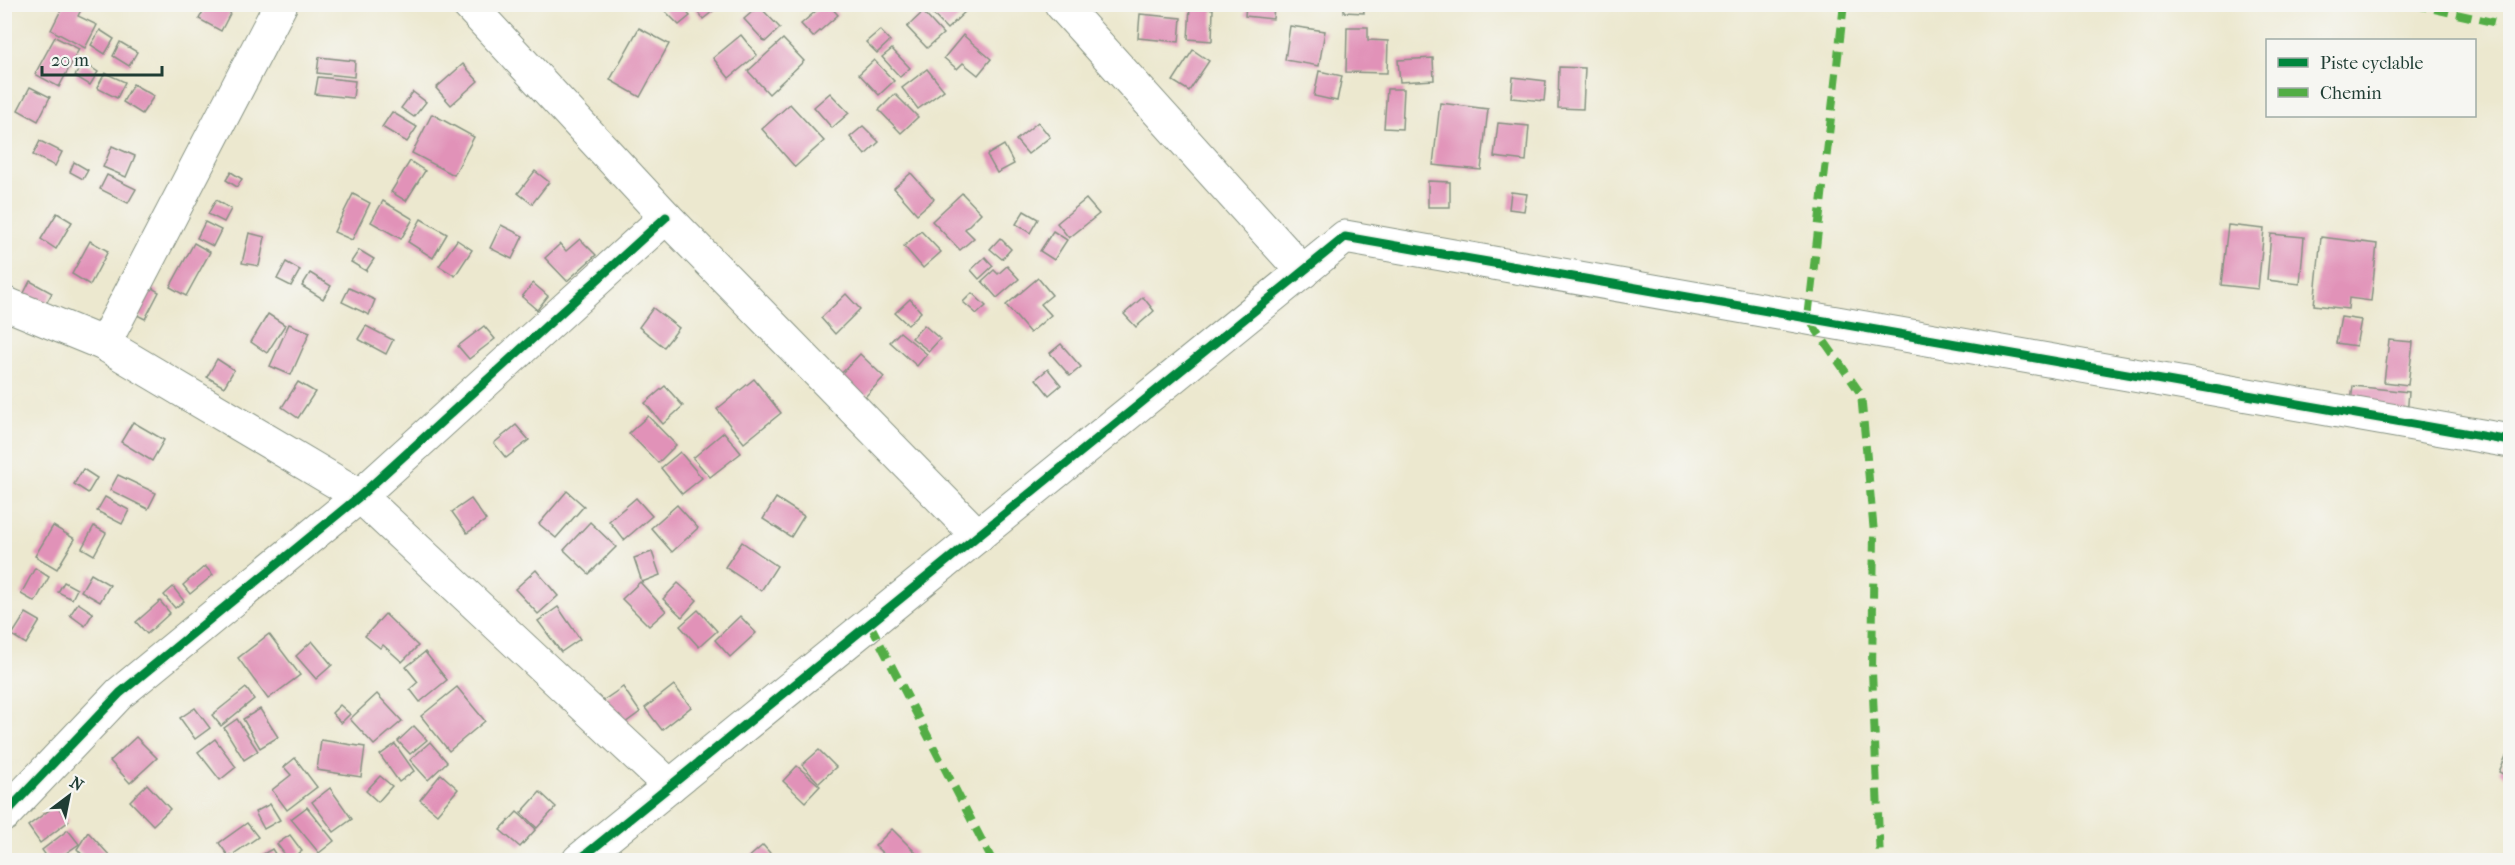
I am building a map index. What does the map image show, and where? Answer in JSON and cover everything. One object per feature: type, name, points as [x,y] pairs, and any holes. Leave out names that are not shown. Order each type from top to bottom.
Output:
[{"type":"street","points":[[104,344],[281,4]]},
{"type":"street","points":[[468,4],[666,217],[978,536]]},
{"type":"street","points":[[1061,4],[1303,272]]},
{"type":"street","points":[[4,815],[120,693],[360,496],[666,217]]},
{"type":"street","points":[[579,861],[1345,237],[2511,441]]},
{"type":"street","points":[[4,303],[104,344],[360,496],[670,786]]},
{"type":"building","points":[[64,4],[83,6],[78,16],[97,25],[85,48],[51,30]]},
{"type":"building","points":[[207,4],[235,4],[221,31],[199,19]]},
{"type":"building","points":[[670,4],[679,4],[690,16],[679,25],[664,10]]},
{"type":"building","points":[[691,4],[716,4],[718,7],[703,19]]},
{"type":"building","points":[[824,4],[828,4],[838,15],[813,37],[801,24]]},
{"type":"building","points":[[1246,4],[1274,4],[1273,19],[1245,16]]},
{"type":"building","points":[[1344,4],[1363,4],[1364,13],[1344,12]]},
{"type":"building","points":[[924,5],[964,5],[968,9],[947,29]]},
{"type":"building","points":[[759,6],[780,28],[765,42],[744,19]]},
{"type":"building","points":[[1190,7],[1213,9],[1212,41],[1188,39]]},
{"type":"building","points":[[923,12],[943,34],[927,48],[907,27]]},
{"type":"building","points":[[1140,14],[1181,18],[1179,42],[1138,38]]},
{"type":"building","points":[[1290,26],[1325,31],[1319,66],[1285,60]]},
{"type":"building","points":[[1347,27],[1368,27],[1368,40],[1388,41],[1387,73],[1346,72]]},
{"type":"building","points":[[639,28],[669,44],[640,97],[610,80]]},
{"type":"building","points":[[100,30],[114,39],[105,54],[91,45]]},
{"type":"building","points":[[880,30],[890,41],[877,53],[866,42]]},
{"type":"building","points":[[741,35],[757,55],[729,78],[713,58]]},
{"type":"building","points":[[963,35],[991,59],[978,75],[963,63],[957,69],[944,58]]},
{"type":"building","points":[[55,37],[79,49],[59,87],[35,74]]},
{"type":"building","points":[[783,39],[804,61],[769,94],[748,71]]},
{"type":"building","points":[[120,42],[137,52],[129,66],[113,56]]},
{"type":"building","points":[[892,49],[910,68],[900,77],[882,57]]},
{"type":"building","points":[[1193,50],[1209,61],[1189,91],[1173,81]]},
{"type":"building","points":[[319,57],[355,61],[354,77],[317,73]]},
{"type":"building","points":[[1433,58],[1434,80],[1400,82],[1398,60]]},
{"type":"building","points":[[874,60],[894,81],[879,95],[859,74]]},
{"type":"building","points":[[83,62],[98,72],[90,85],[75,76]]},
{"type":"building","points":[[463,64],[478,81],[451,105],[436,88]]},
{"type":"building","points":[[1559,67],[1585,68],[1583,109],[1558,108]]},
{"type":"building","points":[[927,69],[944,90],[918,109],[902,88]]},
{"type":"building","points":[[1319,71],[1342,76],[1337,101],[1314,96]]},
{"type":"building","points":[[105,73],[125,82],[117,98],[97,88]]},
{"type":"building","points":[[318,77],[355,81],[353,98],[315,94]]},
{"type":"building","points":[[1513,77],[1546,81],[1544,101],[1511,98]]},
{"type":"building","points":[[133,84],[154,96],[142,114],[123,102]]},
{"type":"building","points":[[30,87],[50,97],[38,121],[18,110]]},
{"type":"building","points":[[1387,89],[1404,89],[1402,129],[1384,128]]},
{"type":"building","points":[[413,92],[426,102],[414,117],[401,108]]},
{"type":"building","points":[[830,93],[849,113],[832,128],[814,107]]},
{"type":"building","points":[[895,94],[918,117],[901,133],[879,110]]},
{"type":"building","points":[[1440,103],[1488,109],[1481,170],[1433,165]]},
{"type":"building","points":[[790,104],[824,141],[795,167],[762,129]]},
{"type":"building","points":[[392,112],[417,127],[407,142],[382,127]]},
{"type":"building","points":[[432,114],[474,137],[454,175],[412,153]]},
{"type":"building","points":[[1038,122],[1050,137],[1028,154],[1016,140]]},
{"type":"building","points":[[1498,123],[1529,126],[1526,161],[1494,157]]},
{"type":"building","points":[[863,126],[879,142],[865,155],[850,137]]},
{"type":"building","points":[[40,141],[62,152],[55,166],[33,155]]},
{"type":"building","points":[[1004,145],[1014,164],[997,173],[987,155]]},
{"type":"building","points":[[112,146],[135,156],[126,177],[103,167]]},
{"type":"building","points":[[410,161],[425,171],[406,201],[391,192]]},
{"type":"building","points":[[74,162],[88,170],[83,179],[70,172]]},
{"type":"building","points":[[535,171],[549,182],[532,204],[518,193]]},
{"type":"building","points":[[231,172],[242,179],[237,187],[226,180]]},
{"type":"building","points":[[911,173],[934,199],[917,214],[894,188]]},
{"type":"building","points":[[107,175],[136,189],[128,203],[100,189]]},
{"type":"building","points":[[1428,181],[1450,182],[1450,207],[1428,207]]},
{"type":"building","points":[[1511,192],[1527,194],[1524,211],[1509,209]]},
{"type":"building","points":[[962,193],[981,213],[965,229],[974,238],[960,250],[932,221]]},
{"type":"building","points":[[353,194],[370,203],[352,240],[334,232]]},
{"type":"building","points":[[1086,199],[1099,214],[1069,238],[1057,223]]},
{"type":"building","points":[[216,200],[231,209],[224,222],[208,214]]},
{"type":"building","points":[[383,201],[413,219],[401,239],[371,222]]},
{"type":"building","points":[[1024,211],[1038,219],[1030,233],[1016,224]]},
{"type":"building","points":[[57,213],[72,222],[56,249],[41,239]]},
{"type":"building","points":[[421,219],[447,234],[433,258],[408,242]]},
{"type":"building","points":[[205,222],[221,230],[213,246],[197,238]]},
{"type":"building","points":[[501,225],[523,236],[512,259],[490,248]]},
{"type":"building","points":[[2228,225],[2264,229],[2258,289],[2221,285]]},
{"type":"building","points":[[921,231],[941,252],[923,268],[904,246]]},
{"type":"building","points":[[1053,231],[1067,240],[1054,260],[1040,251]]},
{"type":"building","points":[[249,233],[265,237],[259,266],[242,263]]},
{"type":"building","points":[[2271,234],[2304,237],[2300,284],[2267,280]]},
{"type":"building","points":[[2321,237],[2377,244],[2371,301],[2349,298],[2348,309],[2314,305]]},
{"type":"building","points":[[1000,238],[1011,249],[1002,259],[990,249]]},
{"type":"building","points":[[580,239],[596,255],[567,281],[545,258],[560,244],[566,251]]},
{"type":"building","points":[[457,240],[472,250],[455,276],[439,266]]},
{"type":"building","points":[[90,241],[108,251],[90,285],[72,274]]},
{"type":"building","points":[[194,243],[210,252],[186,296],[170,287]]},
{"type":"building","points":[[359,250],[374,259],[366,271],[351,262]]},
{"type":"building","points":[[985,257],[993,266],[979,279],[971,270]]},
{"type":"building","points":[[286,262],[300,270],[291,286],[277,279]]},
{"type":"building","points":[[1007,266],[1019,279],[997,298],[982,281],[994,270],[998,274]]},
{"type":"building","points":[[310,273],[331,286],[323,299],[302,286]]},
{"type":"building","points":[[1038,278],[1052,295],[1041,304],[1051,315],[1030,333],[1006,305]]},
{"type":"building","points":[[30,281],[52,293],[44,307],[23,295]]},
{"type":"building","points":[[143,283],[159,292],[145,319],[129,311]]},
{"type":"building","points":[[533,283],[548,296],[537,310],[522,297]]},
{"type":"building","points":[[349,288],[375,300],[369,315],[342,302]]},
{"type":"building","points":[[972,293],[986,306],[977,314],[963,302]]},
{"type":"building","points":[[846,294],[860,309],[835,334],[821,318]]},
{"type":"building","points":[[1143,297],[1154,311],[1136,327],[1124,314]]},
{"type":"building","points":[[910,299],[921,312],[908,325],[895,313]]},
{"type":"building","points":[[653,308],[679,328],[664,347],[639,327]]},
{"type":"building","points":[[268,314],[285,325],[267,353],[251,342]]},
{"type":"building","points":[[2341,317],[2361,320],[2356,346],[2336,343]]},
{"type":"building","points":[[289,324],[310,332],[291,375],[270,366]]},
{"type":"building","points":[[924,325],[940,339],[929,351],[912,338]]},
{"type":"building","points":[[366,326],[393,340],[386,354],[358,339]]},
{"type":"building","points":[[484,326],[495,339],[469,359],[458,346]]},
{"type":"building","points":[[900,332],[927,354],[917,366],[890,342]]},
{"type":"building","points":[[2389,340],[2413,342],[2408,385],[2384,382]]},
{"type":"building","points":[[1061,344],[1081,367],[1070,376],[1050,353]]},
{"type":"building","points":[[860,354],[884,377],[863,399],[839,376]]},
{"type":"building","points":[[217,359],[234,370],[224,387],[207,377]]},
{"type":"building","points":[[1048,369],[1061,385],[1049,395],[1036,379]]},
{"type":"building","points":[[754,379],[781,413],[744,443],[717,409]]},
{"type":"building","points":[[298,382],[315,392],[298,418],[282,407]]},
{"type":"building","points":[[665,386],[683,406],[663,424],[645,403]]},
{"type":"building","points":[[2353,386],[2409,392],[2407,415],[2350,409]]},
{"type":"building","points":[[648,416],[676,445],[658,463],[629,433]]},
{"type":"building","points":[[133,422],[164,440],[152,461],[121,442]]},
{"type":"building","points":[[516,425],[529,440],[506,458],[494,443]]},
{"type":"building","points":[[724,432],[741,453],[710,477],[693,458]]},
{"type":"building","points":[[680,452],[702,478],[682,494],[661,468]]},
{"type":"building","points":[[83,469],[97,478],[88,493],[74,484]]},
{"type":"building","points":[[118,475],[156,493],[148,509],[110,490]]},
{"type":"building","points":[[567,491],[584,506],[556,538],[539,524]]},
{"type":"building","points":[[105,497],[129,510],[122,524],[97,511]]},
{"type":"building","points":[[636,498],[652,516],[624,540],[609,521]]},
{"type":"building","points":[[776,498],[804,516],[791,537],[763,519]]},
{"type":"building","points":[[471,499],[486,520],[467,533],[452,512]]},
{"type":"building","points":[[677,505],[698,528],[672,552],[651,528]]},
{"type":"building","points":[[590,522],[616,547],[589,574],[564,550]]},
{"type":"building","points":[[53,526],[75,539],[57,569],[35,556]]},
{"type":"building","points":[[94,526],[106,533],[94,555],[82,548]]},
{"type":"building","points":[[742,542],[777,566],[761,591],[725,567]]},
{"type":"building","points":[[652,552],[660,575],[642,582],[634,558]]},
{"type":"building","points":[[205,566],[213,575],[190,594],[183,585]]},
{"type":"building","points":[[35,568],[49,577],[35,602],[21,594]]},
{"type":"building","points":[[536,570],[558,596],[538,614],[515,589]]},
{"type":"building","points":[[91,574],[110,585],[100,602],[81,591]]},
{"type":"building","points":[[64,582],[77,589],[72,599],[58,592]]},
{"type":"building","points":[[640,582],[666,611],[649,626],[622,599]]},
{"type":"building","points":[[678,583],[697,600],[682,617],[663,599]]},
{"type":"building","points":[[173,587],[184,601],[175,608],[164,595]]},
{"type":"building","points":[[160,601],[170,613],[147,634],[136,622]]},
{"type":"building","points":[[78,603],[93,613],[85,626],[70,615]]},
{"type":"building","points":[[558,607],[580,639],[561,652],[538,621]]},
{"type":"building","points":[[698,610],[717,631],[699,647],[680,626]]},
{"type":"building","points":[[26,613],[40,621],[26,644],[12,635]]},
{"type":"building","points":[[385,614],[418,646],[402,662],[383,645],[380,648],[365,636]]},
{"type":"building","points":[[740,616],[756,633],[730,657],[715,640]]},
{"type":"building","points":[[269,634],[300,675],[268,699],[238,658]]},
{"type":"building","points":[[312,641],[332,665],[316,679],[296,656]]},
{"type":"building","points":[[425,652],[447,680],[420,702],[410,689],[418,682],[406,667]]},
{"type":"building","points":[[674,685],[691,707],[662,730],[645,708]]},
{"type":"building","points":[[457,687],[485,721],[449,751],[421,716]]},
{"type":"building","points":[[623,687],[640,712],[618,728],[601,702]]},
{"type":"building","points":[[246,688],[254,699],[221,726],[212,715]]},
{"type":"building","points":[[377,694],[402,721],[374,745],[350,719]]},
{"type":"building","points":[[340,705],[350,714],[341,723],[332,713]]},
{"type":"building","points":[[195,708],[210,728],[195,739],[180,718]]},
{"type":"building","points":[[260,709],[278,737],[260,748],[243,719]]},
{"type":"building","points":[[237,719],[258,751],[244,760],[224,728]]},
{"type":"building","points":[[414,726],[427,740],[410,754],[398,741]]},
{"type":"building","points":[[136,737],[157,758],[130,783],[110,761]]},
{"type":"building","points":[[215,739],[236,767],[220,780],[198,752]]},
{"type":"building","points":[[321,740],[365,747],[361,777],[317,770]]},
{"type":"building","points":[[430,742],[447,762],[428,780],[410,760]]},
{"type":"building","points":[[395,744],[414,771],[399,782],[380,755]]},
{"type":"building","points":[[2510,747],[2510,778],[2499,772]]},
{"type":"building","points":[[819,750],[836,767],[819,783],[802,765]]},
{"type":"building","points":[[295,758],[317,787],[287,810],[272,790],[291,775],[284,767]]},
{"type":"building","points":[[797,766],[820,786],[805,802],[783,781]]},
{"type":"building","points":[[441,774],[458,789],[437,814],[420,800]]},
{"type":"building","points":[[380,776],[392,786],[378,802],[366,791]]},
{"type":"building","points":[[147,784],[170,809],[153,825],[130,801]]},
{"type":"building","points":[[330,788],[352,819],[334,832],[312,802]]},
{"type":"building","points":[[540,792],[556,807],[537,828],[521,813]]},
{"type":"building","points":[[270,804],[280,820],[264,829],[255,812]]},
{"type":"building","points":[[56,805],[69,821],[40,843],[28,826]]},
{"type":"building","points":[[307,807],[334,841],[319,853],[291,819]]},
{"type":"building","points":[[517,812],[536,829],[520,847],[500,830]]},
{"type":"building","points":[[247,823],[258,837],[229,857],[219,843]]},
{"type":"building","points":[[892,829],[916,853],[908,860],[890,860],[875,846]]},
{"type":"building","points":[[68,830],[79,844],[56,860],[49,860],[42,850]]},
{"type":"building","points":[[88,832],[111,857],[107,860],[87,860],[77,849]]},
{"type":"building","points":[[290,835],[302,851],[289,860],[277,844]]},
{"type":"building","points":[[763,845],[776,860],[746,860]]},
{"type":"building","points":[[272,849],[279,860],[253,860]]},
{"type":"marked path","points":[[1844,4],[1808,318],[1861,394],[1874,533],[1872,671],[1880,860]]},
{"type":"marked path","points":[[2412,4],[2510,26]]},
{"type":"marked path","points":[[870,624],[992,860]]},
{"type":"cycle path","points":[[4,815],[120,693],[360,496],[666,217]]},
{"type":"cycle path","points":[[579,860],[1345,237],[2510,441]]}]
